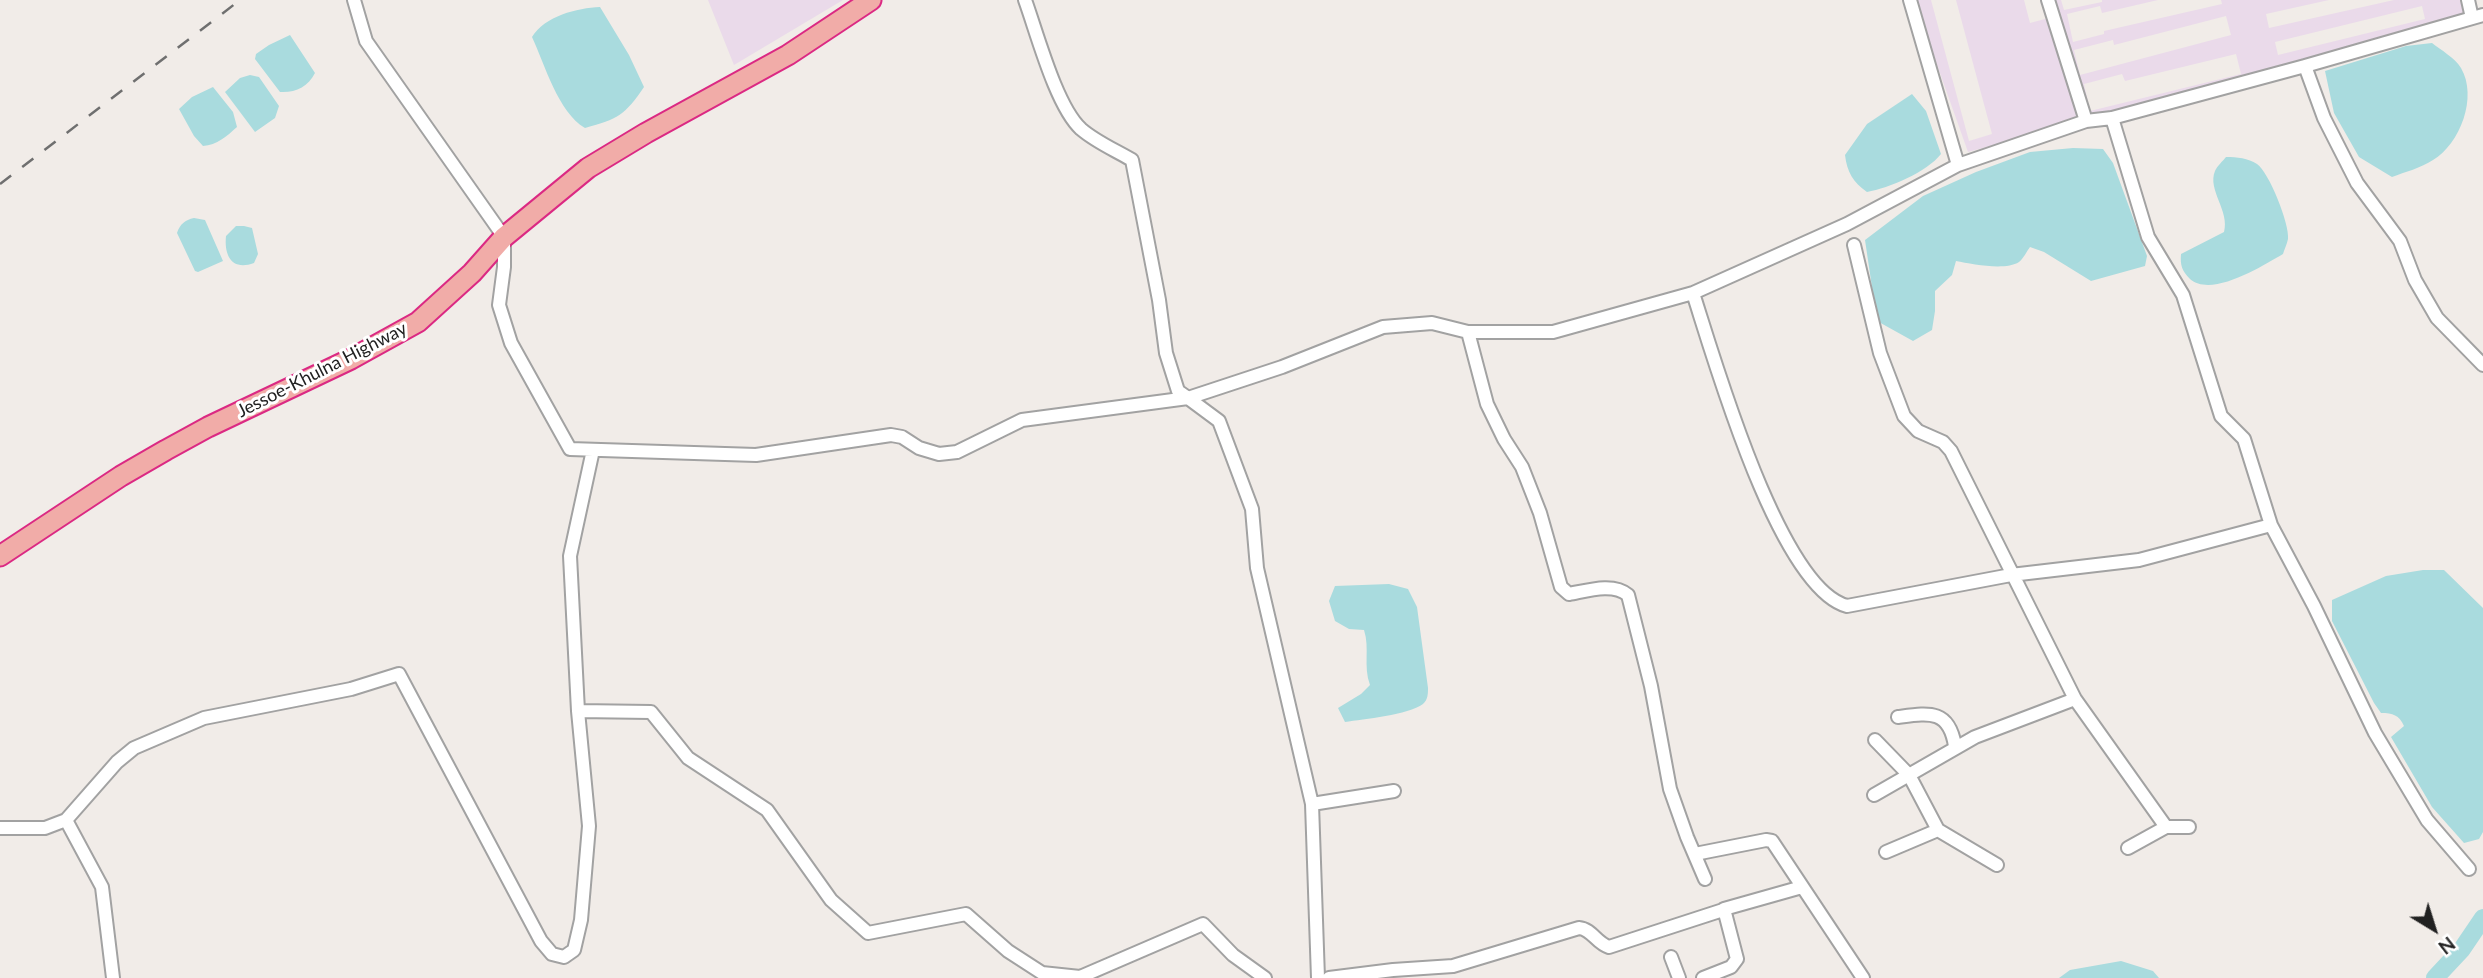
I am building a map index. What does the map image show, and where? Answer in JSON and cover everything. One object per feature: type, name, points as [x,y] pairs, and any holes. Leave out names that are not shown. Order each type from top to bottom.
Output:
[{"type":"highway","name":"Jessoe-Khulna Highway","points":[[0,556],[121,476],[208,427],[352,359],[411,326],[432,311],[472,273],[504,237],[603,158],[788,55],[871,0]]},
{"type":"street","points":[[354,0],[366,41],[504,237],[499,304],[511,343],[570,449],[756,455],[891,435],[939,454],[957,452],[1022,420],[1188,398],[1383,327],[1432,323],[1468,331],[1553,332],[1693,293],[1847,224],[1958,164],[2086,121],[2112,118],[2478,17],[2468,0]]},
{"type":"street","points":[[1025,0],[1062,102],[1079,128],[1132,160],[1167,353],[1178,391],[1219,421],[1252,509],[1257,568],[1312,804],[1318,978]]},
{"type":"street","points":[[1910,0],[1958,164]]},
{"type":"street","points":[[2048,0],[2086,121]]},
{"type":"street","points":[[2305,66],[2324,118],[2357,183],[2400,241],[2415,280],[2437,318],[2483,365]]},
{"type":"street","points":[[2112,118],[2148,237],[2183,295],[2221,416],[2244,439],[2271,525],[2314,606],[2375,733],[2427,820],[2469,869]]},
{"type":"street","points":[[1854,245],[1880,353],[1904,416],[1918,431],[1943,442],[1951,451],[2075,699],[2166,827]]},
{"type":"street","points":[[1693,293],[1734,423],[1780,531],[1812,581],[1840,604],[1847,606],[2011,575],[2138,560],[2271,525]]},
{"type":"street","points":[[1468,331],[1487,404],[1504,439],[1522,467],[1541,513],[1561,587],[1569,594],[1604,588],[1622,590],[1628,595],[1651,686],[1670,789],[1705,879]]},
{"type":"street","points":[[0,828],[46,828],[66,820],[117,762],[134,748],[204,718],[351,689],[399,674],[541,941],[552,954],[564,957],[574,950],[581,920],[589,826],[578,711],[570,556],[593,450]]},
{"type":"street","points":[[1874,795],[1955,746],[2075,699]]},
{"type":"street","points":[[578,711],[651,712],[688,758],[767,810],[831,900],[867,933],[966,915],[1008,951],[1042,973],[1080,977],[1203,924],[1233,955],[1265,978]]},
{"type":"street","points":[[1898,717],[1930,713],[1943,718],[1955,746]]},
{"type":"street","points":[[1875,740],[1909,775],[1938,831],[1997,864]]},
{"type":"street","points":[[1312,804],[1394,791]]},
{"type":"street","points":[[66,820],[102,887],[113,978]]},
{"type":"street","points":[[2128,848],[2166,827],[2189,827]]},
{"type":"street","points":[[1886,852],[1938,831]]},
{"type":"street","points":[[1695,854],[1770,840],[1863,978]]},
{"type":"street","points":[[1329,978],[1453,966],[1579,928],[1585,928],[1603,945],[1609,947],[1802,887]]},
{"type":"street","points":[[1703,978],[1731,967],[1737,959],[1723,910]]},
{"type":"street","points":[[1671,957],[1679,978]]},
{"type":"shaded area","points":[[708,0],[843,0],[734,65]]},
{"type":"shaded area","points":[[1914,0],[1931,0],[1969,141],[1992,134],[1956,0],[2024,0],[2030,23],[2049,18],[2045,0],[2061,0],[2064,10],[2102,0],[2158,0],[2102,13],[2100,6],[2067,14],[2073,42],[2104,34],[2104,31],[2222,4],[2221,0],[2329,0],[2266,14],[2269,28],[2394,0],[2460,0],[2465,17],[1968,152]],"holes":[[[2422,6],[2425,19],[2278,55],[2275,42]],[[2226,16],[2231,35],[2080,75],[2074,50],[2113,40],[2114,45]],[[2236,54],[2241,74],[2090,111],[2084,84],[2122,74],[2125,81]]]},
{"type":"water","points":[[600,7],[629,55],[644,87],[620,115],[585,128],[567,111],[560,100],[532,37],[545,24],[562,14]]},
{"type":"water","points":[[290,35],[315,73],[309,82],[300,88],[280,92],[255,59],[256,54],[269,45]]},
{"type":"water","points":[[2432,43],[2461,68],[2468,92],[2467,106],[2458,132],[2443,153],[2423,165],[2392,177],[2359,157],[2334,113],[2325,71],[2406,46]]},
{"type":"water","points":[[250,75],[259,77],[279,106],[275,118],[255,132],[225,92],[240,78]]},
{"type":"water","points":[[213,87],[233,112],[237,127],[226,137],[203,146],[194,136],[179,109],[192,97]]},
{"type":"water","points":[[1912,94],[1926,111],[1941,154],[1927,167],[1907,178],[1867,192],[1852,176],[1845,155],[1867,124]]},
{"type":"water","points":[[2073,148],[2103,149],[2113,163],[2147,256],[2145,266],[2091,281],[2044,252],[2030,247],[2020,261],[2013,265],[1988,266],[1956,261],[1952,275],[1935,291],[1932,330],[1913,341],[1877,321],[1865,240],[1923,196],[1976,172],[2030,152]]},
{"type":"water","points":[[2226,157],[2250,160],[2262,169],[2282,211],[2288,239],[2283,254],[2250,272],[2224,283],[2199,284],[2185,273],[2181,265],[2181,254],[2224,232],[2224,216],[2213,178],[2216,169]]},
{"type":"water","points":[[194,218],[205,220],[223,261],[198,272],[195,271],[177,233],[183,223]]},
{"type":"water","points":[[236,226],[252,228],[258,254],[254,263],[240,265],[228,255],[226,236]]},
{"type":"water","points":[[2423,570],[2444,570],[2483,608],[2483,832],[2479,839],[2464,843],[2432,807],[2391,737],[2404,726],[2402,722],[2395,715],[2381,713],[2374,703],[2332,621],[2332,600],[2386,576]]},
{"type":"water","points":[[1389,584],[1408,589],[1417,607],[1427,698],[1423,704],[1407,711],[1345,722],[1338,708],[1370,685],[1366,637],[1364,630],[1349,629],[1335,621],[1329,601],[1335,586]]},
{"type":"water","points":[[2121,961],[2153,971],[2159,978],[2059,978],[2070,970]]},
{"type":"waterway","points":[[2435,978],[2462,949],[2483,918]]},
{"type":"railway","points":[[0,184],[240,0]]}]
